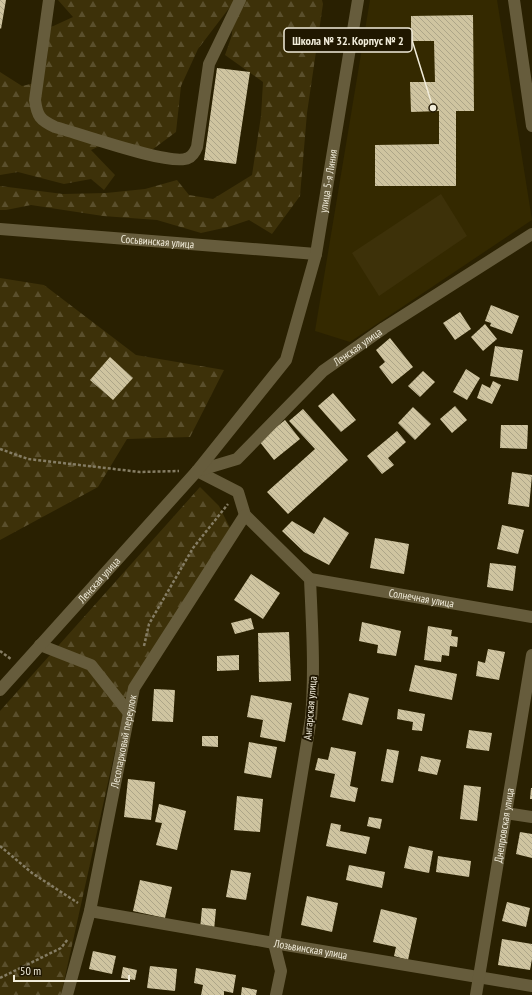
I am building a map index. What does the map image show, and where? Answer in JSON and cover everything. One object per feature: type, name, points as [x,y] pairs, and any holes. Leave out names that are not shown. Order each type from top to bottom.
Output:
[{"type":"street","points":[[49,0],[35,100],[36,112],[43,121],[153,156],[180,160],[188,158],[195,153],[209,64],[240,0]]},
{"type":"street","name":"улица 5-я Линия","points":[[286,360],[316,254],[358,0]]},
{"type":"street","points":[[514,0],[532,126]]},
{"type":"street","name":"Сосьвинская улица","points":[[0,229],[316,254]]},
{"type":"street","name":"Ленская улица","points":[[197,471],[236,459],[323,371],[384,328],[532,234]]},
{"type":"street","name":"Ленская улица","points":[[0,690],[197,471],[286,360]]},
{"type":"street","points":[[197,471],[238,492],[246,515],[310,579]]},
{"type":"street","name":"Лесопарковый переулок","points":[[67,995],[90,911],[134,688],[246,515]]},
{"type":"street","name":"Солнечная улица","points":[[310,579],[532,617]]},
{"type":"street","name":"Ангарская улица","points":[[276,995],[281,971],[274,943],[311,718],[314,655],[310,579]]},
{"type":"street","points":[[40,645],[91,665],[129,713]]},
{"type":"street","name":"Днепровская улица","points":[[476,995],[532,655]]},
{"type":"street","points":[[506,813],[532,817]]},
{"type":"street","name":"Лозьвинская улица","points":[[90,911],[532,986]]},
{"type":"path","points":[[0,449],[28,459],[133,471],[197,471]]},
{"type":"path","points":[[142,652],[148,624],[193,548],[238,492]]},
{"type":"path","points":[[0,846],[32,873],[90,911]]},
{"type":"path","points":[[0,978],[61,948],[70,936]]},
{"type":"shaded area","points":[[370,0],[497,0],[532,220],[350,342],[315,331]]},
{"type":"green space","points":[[58,0],[322,0],[323,4],[307,113],[300,196],[272,234],[249,220],[228,227],[201,233],[157,220],[103,216],[31,205],[0,210],[0,186],[63,194],[106,193],[145,189],[177,180],[189,195],[213,199],[252,175],[261,116],[263,82],[225,55],[232,35],[233,3],[198,49],[181,86],[176,132],[145,155],[113,140],[91,150],[115,175],[104,190],[91,179],[64,184],[18,172],[0,175],[0,72],[22,86],[39,82],[47,59],[49,28],[73,17]]},
{"type":"green space","points":[[441,194],[467,236],[379,296],[352,253]]},
{"type":"green space","points":[[0,278],[44,285],[136,355],[224,370],[190,437],[127,439],[98,487],[0,540]]},
{"type":"green space","points":[[200,487],[219,506],[230,528],[128,692],[61,995],[0,995],[0,711]]},
{"type":"building","points":[[0,0],[6,0],[1,29],[0,28]]},
{"type":"building","points":[[473,15],[474,111],[456,111],[456,186],[375,186],[375,145],[439,144],[439,111],[411,112],[410,82],[435,82],[434,41],[411,41],[411,16]]},
{"type":"building","points":[[217,68],[250,72],[236,164],[204,160]]},
{"type":"building","points":[[491,305],[519,316],[512,334],[490,326],[491,323],[485,321]]},
{"type":"building","points":[[460,312],[471,329],[455,340],[443,323]]},
{"type":"building","points":[[485,324],[497,339],[483,351],[471,337]]},
{"type":"building","points":[[390,338],[413,367],[392,384],[379,367],[385,362],[376,350]]},
{"type":"building","points":[[495,346],[523,350],[518,381],[490,376]]},
{"type":"building","points":[[110,357],[133,378],[113,400],[90,380]]},
{"type":"building","points":[[466,369],[480,378],[467,400],[453,392]]},
{"type":"building","points":[[423,371],[435,382],[420,397],[408,386]]},
{"type":"building","points":[[493,381],[501,385],[492,404],[477,398],[482,384],[490,388]]},
{"type":"building","points":[[333,393],[356,420],[341,432],[318,406]]},
{"type":"building","points":[[455,406],[467,420],[452,433],[440,419]]},
{"type":"building","points":[[413,407],[431,424],[415,440],[398,423]]},
{"type":"building","points":[[303,409],[348,460],[288,514],[267,492],[315,449],[289,421]]},
{"type":"building","points":[[285,420],[300,439],[274,460],[259,441]]},
{"type":"building","points":[[501,425],[528,425],[527,449],[500,448]]},
{"type":"building","points":[[397,431],[406,442],[388,458],[394,465],[382,474],[367,456]]},
{"type":"building","points":[[512,472],[532,475],[529,507],[508,504]]},
{"type":"building","points":[[324,517],[349,533],[329,565],[304,552],[282,531],[292,521],[314,534]]},
{"type":"building","points":[[502,525],[524,530],[518,554],[497,549]]},
{"type":"building","points":[[375,538],[409,544],[404,574],[370,568]]},
{"type":"building","points":[[490,563],[516,566],[513,591],[487,587]]},
{"type":"building","points":[[251,574],[280,593],[263,619],[234,600]]},
{"type":"building","points":[[251,618],[254,629],[235,634],[231,623]]},
{"type":"building","points":[[362,622],[401,631],[396,656],[377,653],[378,645],[359,641]]},
{"type":"building","points":[[428,626],[452,630],[451,636],[458,637],[457,647],[450,646],[449,656],[442,655],[441,662],[424,660]]},
{"type":"building","points":[[289,632],[291,681],[259,682],[258,633]]},
{"type":"building","points":[[488,649],[505,652],[499,680],[476,676],[478,661],[485,663]]},
{"type":"building","points":[[239,655],[239,670],[217,671],[217,656]]},
{"type":"building","points":[[415,665],[457,674],[452,700],[409,691]]},
{"type":"building","points":[[154,689],[175,690],[173,722],[152,721]]},
{"type":"building","points":[[349,693],[369,698],[362,725],[342,720]]},
{"type":"building","points":[[251,695],[292,703],[285,742],[260,737],[263,720],[247,717]]},
{"type":"building","points":[[398,709],[425,714],[422,731],[412,730],[413,722],[397,719]]},
{"type":"building","points":[[469,730],[492,733],[489,751],[466,748]]},
{"type":"building","points":[[202,736],[218,736],[218,747],[202,746]]},
{"type":"building","points":[[249,742],[277,747],[271,778],[244,773]]},
{"type":"building","points":[[331,747],[356,752],[350,786],[358,788],[355,802],[330,797],[335,774],[315,770],[318,758],[328,760]]},
{"type":"building","points":[[387,749],[399,751],[393,783],[381,781]]},
{"type":"building","points":[[421,756],[441,760],[437,775],[418,771]]},
{"type":"building","points":[[128,779],[155,782],[151,820],[124,817]]},
{"type":"building","points":[[464,785],[481,787],[477,821],[460,819]]},
{"type":"building","points":[[531,788],[532,799],[530,799]]},
{"type":"building","points":[[237,796],[263,799],[260,832],[234,830]]},
{"type":"building","points":[[159,804],[186,811],[177,850],[156,845],[162,823],[155,822]]},
{"type":"building","points":[[369,817],[382,819],[380,829],[367,826]]},
{"type":"building","points":[[331,823],[341,825],[340,831],[370,837],[366,854],[326,846]]},
{"type":"building","points":[[520,832],[532,834],[532,858],[516,854]]},
{"type":"building","points":[[409,846],[433,851],[429,873],[404,868]]},
{"type":"building","points":[[438,856],[471,861],[469,877],[436,872]]},
{"type":"building","points":[[349,865],[385,872],[382,888],[346,880]]},
{"type":"building","points":[[231,870],[251,873],[246,900],[226,897]]},
{"type":"building","points":[[140,880],[172,887],[165,918],[133,911]]},
{"type":"building","points":[[307,896],[338,903],[332,932],[301,925]]},
{"type":"building","points":[[507,902],[530,908],[526,927],[502,921]]},
{"type":"building","points":[[202,908],[216,909],[214,930],[200,929]]},
{"type":"building","points":[[381,909],[417,918],[408,960],[394,956],[396,947],[373,942]]},
{"type":"building","points":[[502,939],[532,944],[530,970],[498,965]]},
{"type":"building","points":[[93,951],[116,956],[112,974],[89,969]]},
{"type":"building","points":[[150,966],[177,969],[175,991],[147,988]]},
{"type":"building","points":[[123,967],[137,970],[135,980],[121,978]]},
{"type":"building","points":[[196,968],[236,975],[233,993],[224,991],[224,995],[201,995],[203,985],[194,983]]},
{"type":"building","points":[[242,987],[257,990],[256,995],[241,995]]},
{"type":"place","name":"Школа № 32. Корпус № 2","points":[[433,108]]}]
